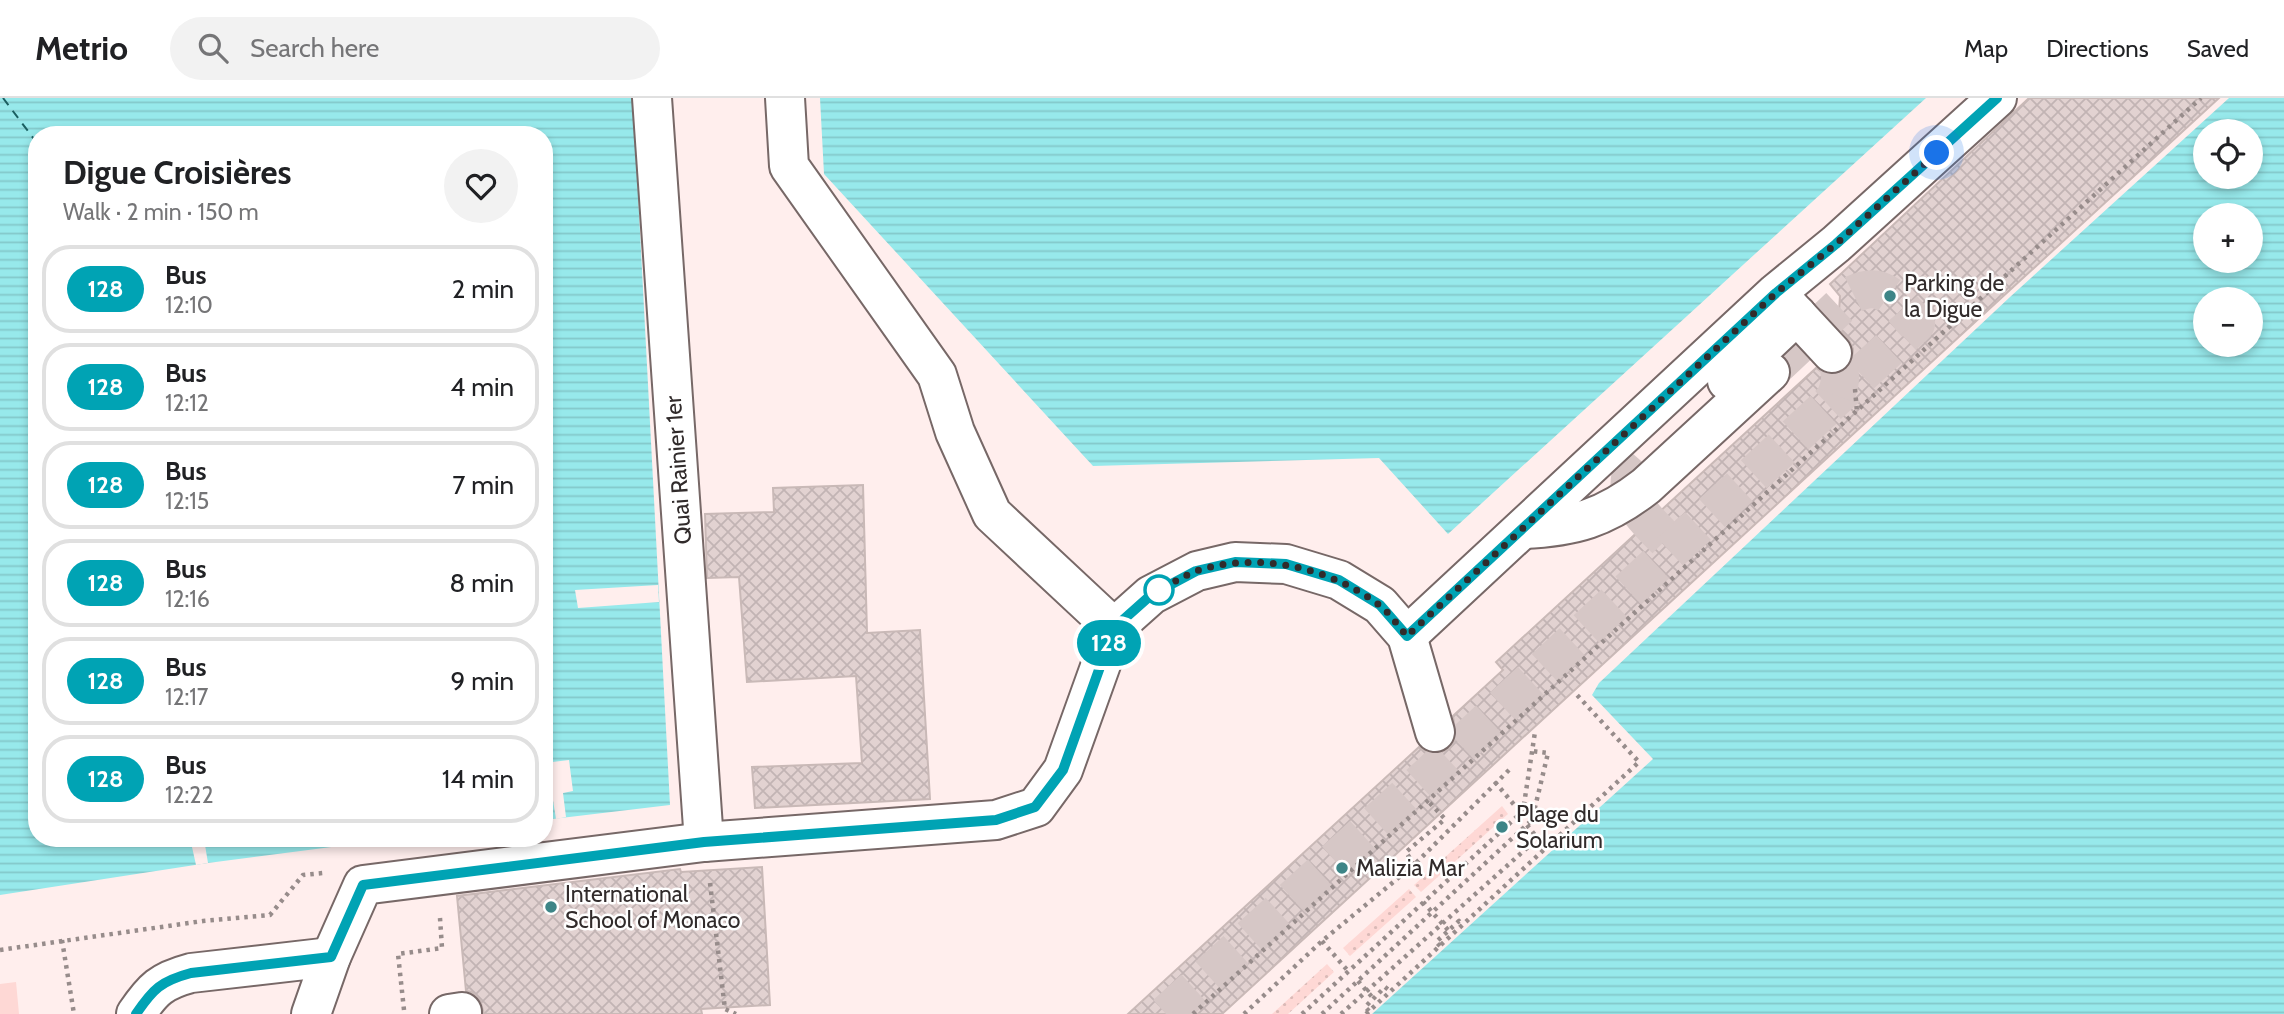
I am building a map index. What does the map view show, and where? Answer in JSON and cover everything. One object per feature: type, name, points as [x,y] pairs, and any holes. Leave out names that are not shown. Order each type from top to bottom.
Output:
[{"type":"lane","name":"Quai Rainier 1er","points":[[652,98],[704,842]]},
{"type":"lane","points":[[785,98],[789,166],[937,375],[955,432],[992,514],[1114,628]]},
{"type":"lane","points":[[1640,460],[1786,304],[1836,244],[1997,98]]},
{"type":"lane","points":[[1407,636],[1523,529],[1786,304]]},
{"type":"lane","points":[[1786,304],[1832,353]]},
{"type":"lane","points":[[1523,529],[1575,524],[1600,516],[1624,503],[1770,372]]},
{"type":"lane","points":[[311,1014],[331,957],[363,885],[704,842],[996,820],[1035,807],[1063,770],[1114,628],[1151,595],[1196,571],[1235,562],[1286,564],[1339,580],[1380,605],[1407,636],[1435,732]]},
{"type":"lane","points":[[136,1014],[150,994],[172,978],[191,973],[331,957]]},
{"type":"lane","points":[[449,1014],[462,1014]]},
{"type":"path","points":[[1193,1014],[2201,98]]},
{"type":"path","points":[[1390,991],[1385,987],[1373,998],[1365,1007],[1367,1013],[1639,762],[1577,695]]},
{"type":"path","points":[[1302,1014],[1523,811],[1535,732]]},
{"type":"path","points":[[1322,1014],[1532,820],[1548,753],[1532,751]]},
{"type":"path","points":[[1244,1014],[1322,941],[1414,864],[1511,768]]},
{"type":"path","points":[[1495,782],[1516,807],[1523,811]]},
{"type":"path","points":[[1414,864],[1405,852],[1445,819],[1428,802]]},
{"type":"path","points":[[1527,825],[1545,848]]},
{"type":"path","points":[[1341,1014],[1537,839]]},
{"type":"path","points":[[704,842],[725,1009],[736,1014]]},
{"type":"path","points":[[405,1014],[398,954],[443,948],[435,876]]},
{"type":"path","points":[[1423,902],[1448,930]]},
{"type":"path","points":[[1440,946],[1436,942],[1448,930],[1459,921],[1462,925]]},
{"type":"path","points":[[62,940],[74,1014]]},
{"type":"path","points":[[1322,941],[1348,971]]},
{"type":"path","points":[[1358,981],[1373,998]]},
{"type":"shaded area","points":[[1502,806],[1508,814],[1421,892],[1414,885]]},
{"type":"shaded area","points":[[1409,889],[1416,897],[1350,956],[1343,948]]},
{"type":"shaded area","points":[[1327,964],[1334,972],[1288,1014],[1272,1014]]},
{"type":"shaded area","points":[[16,982],[19,1014],[0,1014],[0,984]]},
{"type":"water","points":[[0,98],[633,98],[670,805],[553,819],[553,126],[28,126],[28,847],[332,847],[0,895]]},
{"type":"water","points":[[820,98],[1926,98],[1448,534],[1379,458],[1093,466],[824,174]]},
{"type":"water","points":[[2229,98],[2284,98],[2284,1014],[1372,1014],[1653,759],[1592,695],[1599,683],[2010,297],[2193,131],[2193,189],[2263,189],[2263,119],[2206,119]]},
{"type":"pier","points":[[658,585],[659,602],[578,608],[575,590]]},
{"type":"pier","points":[[569,760],[573,791],[563,793],[566,817],[556,819],[553,800],[553,762]]},
{"type":"pier","points":[[192,847],[205,847],[208,863],[196,865]]},
{"type":"building","points":[[2029,98],[2219,98],[2193,119],[2193,122],[1222,1014],[1128,1014],[1419,747],[1430,753],[1440,753],[1450,748],[1456,737],[1453,716],[1503,670],[1496,662],[1816,368],[1825,374],[1836,374],[1847,368],[1853,359],[1853,349],[1838,327],[1840,296],[1830,284]]},
{"type":"building","points":[[863,485],[867,633],[920,630],[930,799],[755,808],[752,767],[862,763],[856,676],[747,682],[739,577],[707,578],[705,514],[774,512],[773,488]]},
{"type":"building","points":[[762,867],[770,1005],[701,1009],[702,1014],[484,1014],[480,1000],[472,992],[466,991],[457,896],[680,869],[681,872]]},
{"type":"ferry route","points":[[3,98],[28,131]]},
{"type":"tunnel","points":[[1770,372],[1852,295],[1863,290],[1881,291],[1895,301],[1916,324],[1828,405]]},
{"type":"tunnel","points":[[1166,1014],[1834,400],[1840,376],[1832,353]]},
{"type":"tunnel","points":[[1640,460],[1632,473],[1630,485],[1632,496],[1646,519],[1674,548],[1694,529]]},
{"type":"bus line","name":"128","points":[[136,1014],[150,994],[172,978],[191,973],[331,957],[363,885],[704,842],[996,820],[1035,807],[1063,770],[1114,628],[1151,595],[1196,571],[1235,562],[1286,564],[1339,580],[1380,605],[1407,636],[1776,293],[1836,244],[1997,98]]},
{"type":"place","name":"Parking de la Digue","points":[[1890,296]]},
{"type":"place","name":"Plage du Solarium","points":[[1502,827]]},
{"type":"place","name":"Malizia Mar","points":[[1342,868]]},
{"type":"place","name":"International School of Monaco","points":[[551,907]]},
{"type":"route","points":[[1159,590],[1151,595],[1196,571],[1235,562],[1286,564],[1339,580],[1380,605],[1407,636],[1776,293],[1836,244],[1937,153]]}]
